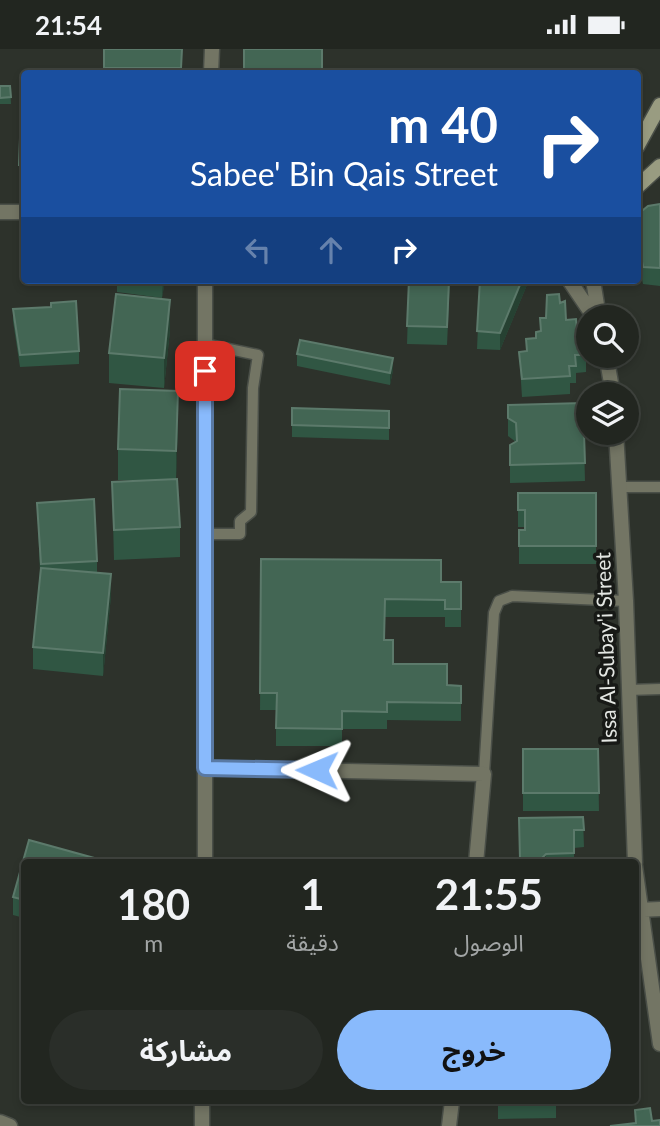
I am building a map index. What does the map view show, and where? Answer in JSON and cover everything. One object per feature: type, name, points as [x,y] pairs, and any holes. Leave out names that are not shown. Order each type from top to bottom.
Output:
[{"type":"street","points":[[211,70],[212,49]]},
{"type":"street","points":[[641,141],[660,105]]},
{"type":"street","points":[[641,145],[660,128]]},
{"type":"street","points":[[641,183],[660,166]]},
{"type":"street","points":[[641,185],[660,182]]},
{"type":"street","points":[[0,212],[21,212]]},
{"type":"street","points":[[205,284],[205,859]]},
{"type":"street","points":[[572,284],[587,305]]},
{"type":"street","points":[[593,284],[595,305]]},
{"type":"street","name":"Issa Al-Subay'i Street","points":[[616,445],[626,601],[635,859]]},
{"type":"street","points":[[205,768],[485,774],[476,859]]},
{"type":"street","points":[[639,910],[660,909]]},
{"type":"street","name":"Issa Al-Subay'i Street","points":[[639,910],[660,1044]]},
{"type":"street","points":[[202,1104],[202,1126]]},
{"type":"street","points":[[449,1126],[452,1104]]},
{"type":"street","points":[[0,1122],[10,1126]]},
{"type":"lane","points":[[205,344],[258,355],[253,388],[251,512],[240,521],[240,534],[205,534]]},
{"type":"lane","points":[[619,487],[660,487]]},
{"type":"lane","points":[[485,774],[494,613],[499,601],[512,596],[626,601]]},
{"type":"lane","points":[[628,689],[660,689]]},
{"type":"building","points":[[104,49],[182,49],[181,68],[104,68]]},
{"type":"building","points":[[244,49],[322,49],[322,70],[244,70]]},
{"type":"building","points":[[0,86],[10,86],[11,97],[0,98]]},
{"type":"building","points":[[20,138],[21,138],[21,165]]},
{"type":"building","points":[[660,204],[660,268],[643,267],[641,212],[648,206]]},
{"type":"building","points":[[409,284],[449,284],[447,327],[407,326]]},
{"type":"building","points":[[480,284],[520,284],[500,333],[477,331]]},
{"type":"building","points":[[116,294],[170,300],[164,358],[109,353]]},
{"type":"building","points":[[559,294],[560,303],[565,301],[566,320],[576,319],[576,366],[569,366],[570,376],[522,379],[519,352],[527,351],[526,339],[536,338],[536,332],[541,331],[540,318],[546,318],[547,295]]},
{"type":"building","points":[[76,301],[79,351],[20,355],[13,309],[51,307],[51,303]]},
{"type":"building","points":[[300,340],[393,358],[390,373],[297,354]]},
{"type":"building","points":[[120,389],[178,391],[176,451],[118,449]]},
{"type":"building","points":[[576,403],[576,445],[584,445],[585,463],[510,465],[510,445],[517,441],[516,423],[508,418],[508,405]]},
{"type":"building","points":[[292,408],[389,411],[389,428],[292,425]]},
{"type":"building","points":[[177,479],[180,527],[114,530],[112,482]]},
{"type":"building","points":[[518,493],[596,493],[596,546],[519,546],[519,530],[525,530],[525,510],[518,510]]},
{"type":"building","points":[[94,499],[97,561],[41,564],[37,503]]},
{"type":"building","points":[[261,559],[441,560],[441,582],[461,582],[461,609],[445,609],[445,600],[385,599],[384,640],[393,640],[393,664],[447,664],[447,685],[461,686],[461,703],[387,702],[387,712],[342,711],[342,729],[276,728],[277,693],[260,693]]},
{"type":"building","points":[[41,568],[111,574],[103,653],[33,647]]},
{"type":"building","points":[[523,749],[598,749],[599,793],[523,793]]},
{"type":"building","points":[[583,817],[584,830],[574,830],[574,853],[546,854],[541,859],[520,859],[519,818]]},
{"type":"building","points":[[29,840],[98,859],[24,859]]},
{"type":"building","points":[[21,868],[21,899],[13,897]]},
{"type":"building","points":[[650,1108],[652,1121],[660,1120],[660,1126],[610,1126],[636,1123],[635,1110]]},
{"type":"route","points":[[205,371],[205,768],[317,770]]}]
